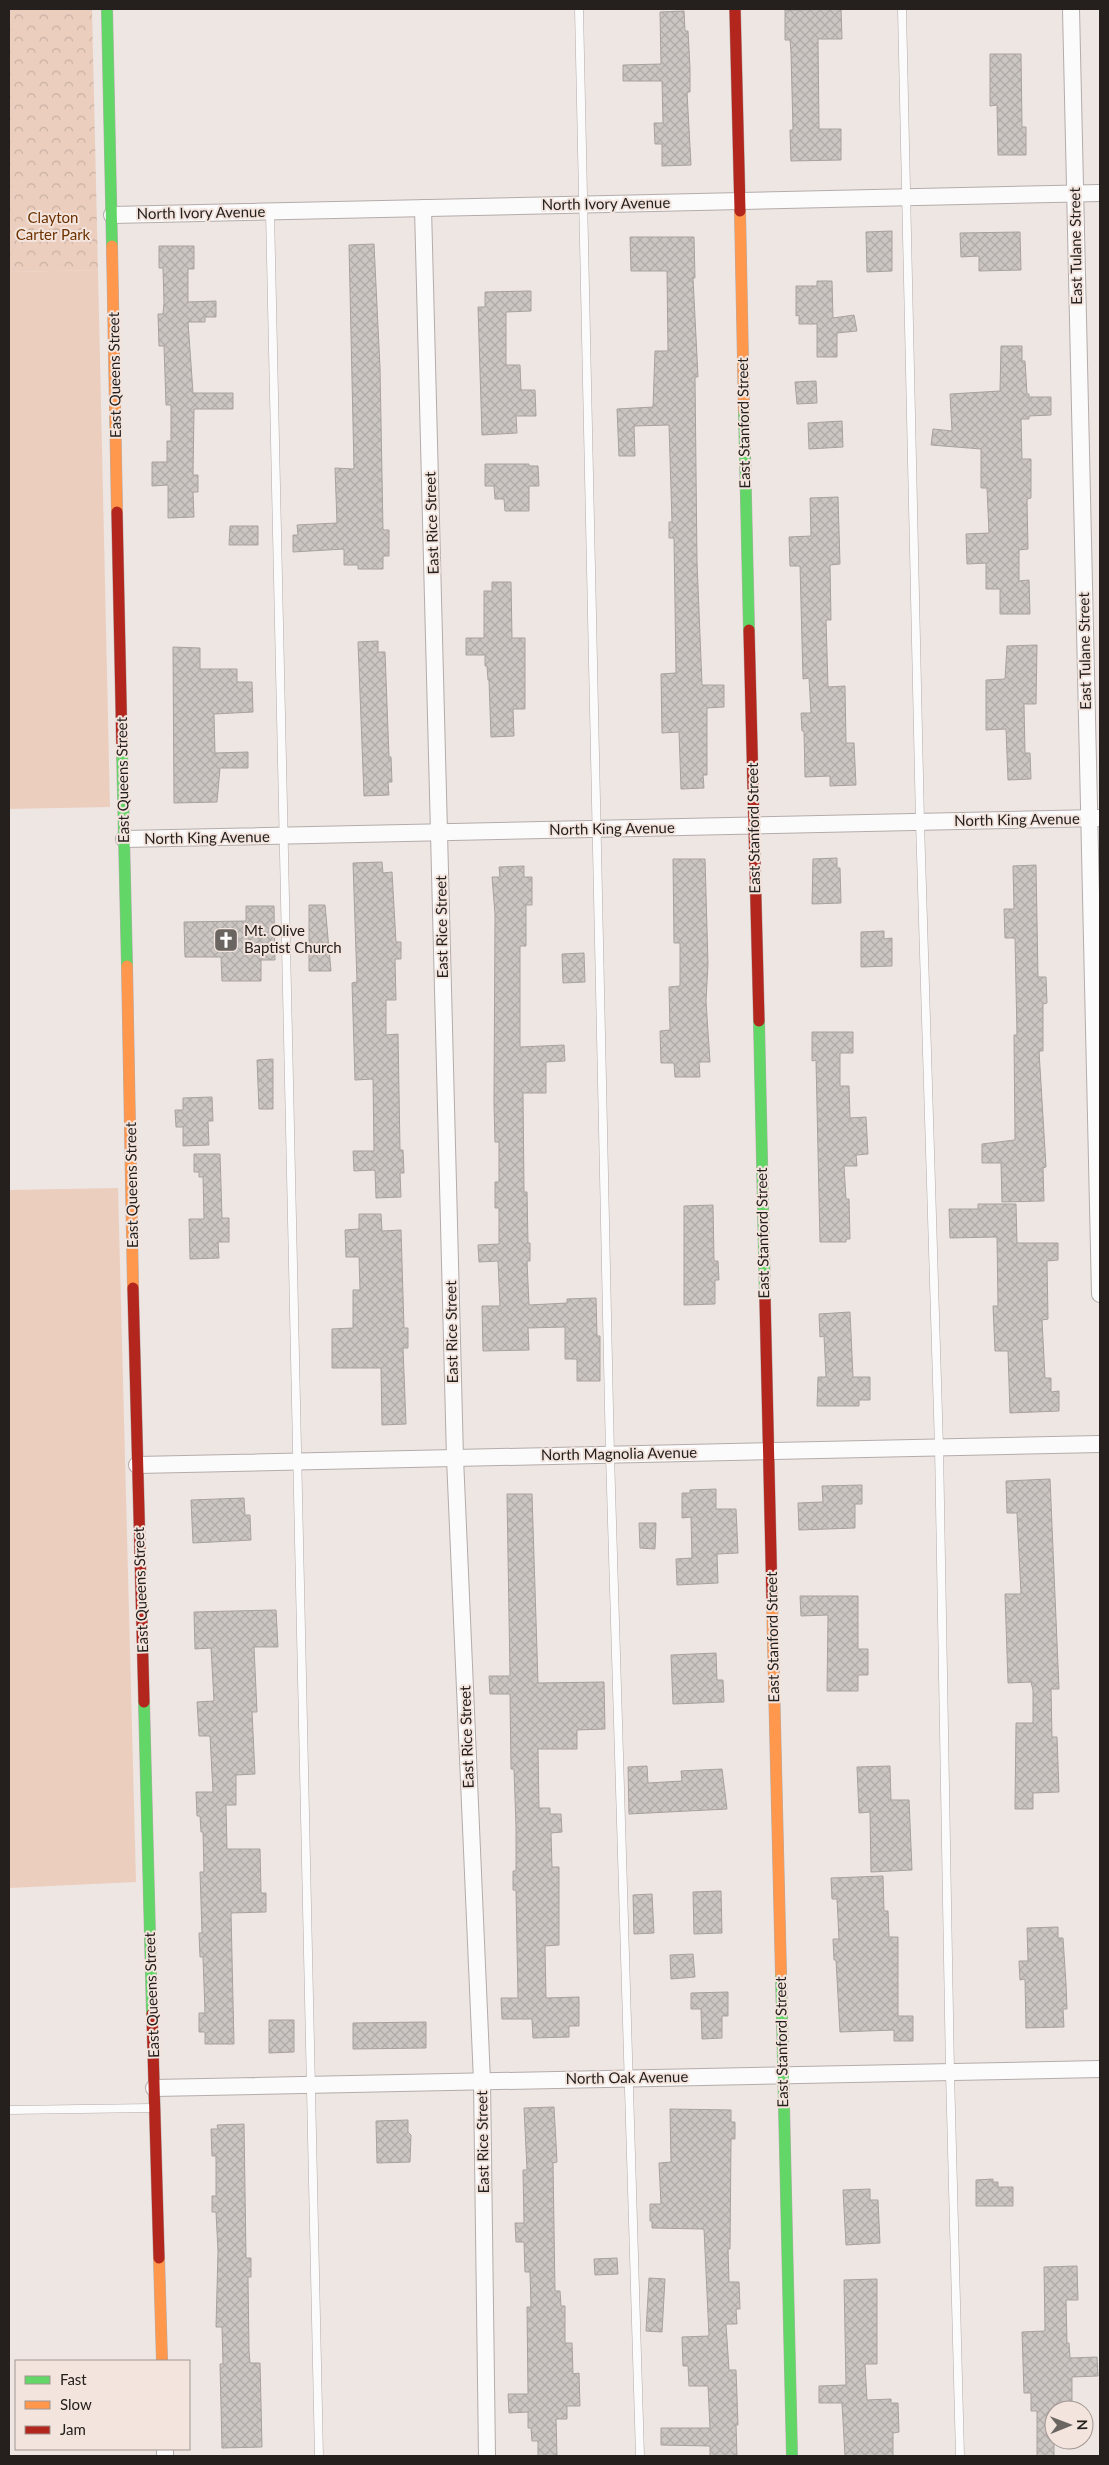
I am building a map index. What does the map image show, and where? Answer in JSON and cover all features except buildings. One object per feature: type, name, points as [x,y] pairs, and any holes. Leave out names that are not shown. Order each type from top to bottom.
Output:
[{"type":"street","name":"East Queens Street","points":[[107,9],[137,1465],[162,2360]]},
{"type":"street","name":"East Stanford Street","points":[[735,9],[792,2456]]},
{"type":"street","name":"East Tulane Street","points":[[1071,9],[1095,818],[1100,1294]]},
{"type":"street","name":"North Ivory Avenue","points":[[112,215],[1100,193]]},
{"type":"street","name":"East Rice Street","points":[[424,208],[455,1458],[482,2081],[487,2456]]},
{"type":"street","name":"North King Avenue","points":[[124,839],[1095,818]]},
{"type":"street","name":"North Magnolia Avenue","points":[[137,1465],[1100,1444]]},
{"type":"street","name":"North Oak Avenue","points":[[154,2088],[1100,2069]]},
{"type":"lane","points":[[579,9],[610,1455],[640,2456]]},
{"type":"lane","points":[[902,9],[908,197],[920,822],[939,1447],[950,2072],[960,2456]]},
{"type":"lane","points":[[270,212],[282,836],[319,2456]]},
{"type":"lane","points":[[9,2110],[155,2108]]},
{"type":"green space","name":"Clayton Carter Park","points":[[9,9],[92,9],[98,270],[9,272]]},
{"type":"green space","points":[[98,270],[110,807],[9,809],[9,272]]},
{"type":"green space","points":[[118,1188],[136,1882],[9,1888],[9,1190]]},
{"type":"traffic: fast","points":[[107,9],[112,246]]},
{"type":"traffic: fast","points":[[744,411],[749,630]]},
{"type":"traffic: fast","points":[[122,750],[127,966]]},
{"type":"traffic: fast","points":[[759,1021],[765,1299]]},
{"type":"traffic: fast","points":[[144,1702],[152,2014]]},
{"type":"traffic: fast","points":[[781,1974],[792,2456]]},
{"type":"traffic: slow","points":[[740,211],[744,411]]},
{"type":"traffic: slow","points":[[112,246],[117,512]]},
{"type":"traffic: slow","points":[[127,966],[133,1288]]},
{"type":"traffic: slow","points":[[772,1599],[781,1974]]},
{"type":"traffic: slow","points":[[159,2258],[162,2360]]},
{"type":"traffic: jam","points":[[735,9],[740,211]]},
{"type":"traffic: jam","points":[[117,512],[122,750]]},
{"type":"traffic: jam","points":[[749,630],[759,1021]]},
{"type":"traffic: jam","points":[[133,1288],[144,1702]]},
{"type":"traffic: jam","points":[[765,1299],[772,1599]]},
{"type":"traffic: jam","points":[[152,2014],[159,2258]]},
{"type":"place","name":"Mt. Olive Baptist Church","points":[[226,940]]}]
